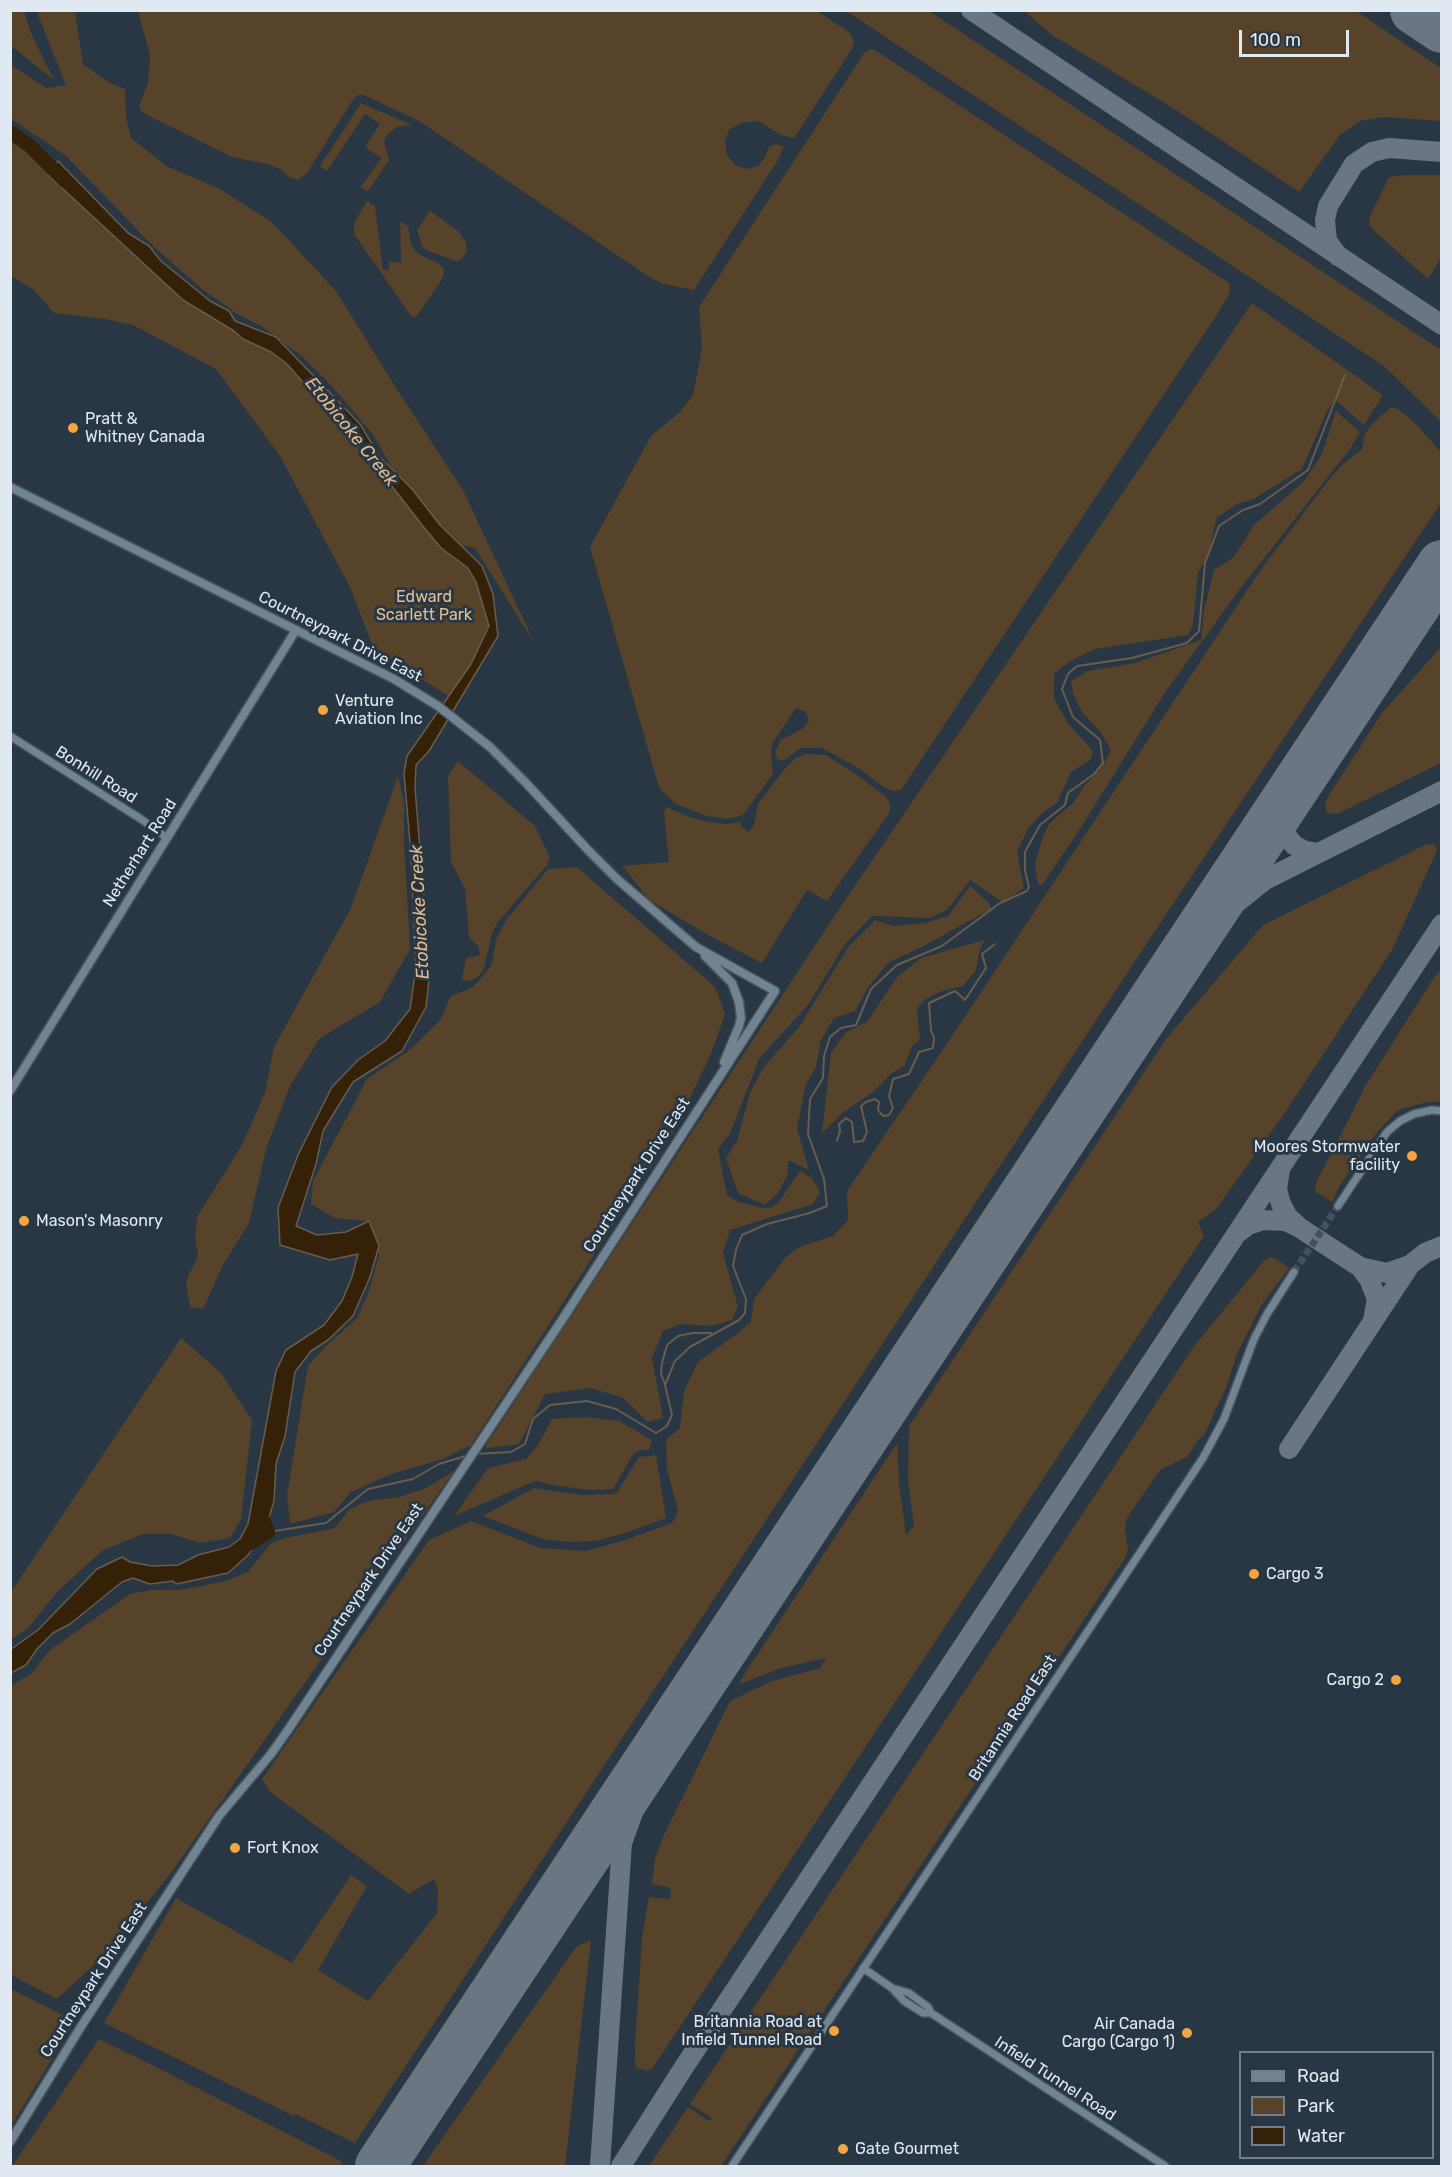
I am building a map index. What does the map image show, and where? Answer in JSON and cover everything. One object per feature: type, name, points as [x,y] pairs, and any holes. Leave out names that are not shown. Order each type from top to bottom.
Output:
[{"type":"street","name":"Courtneypark Drive East","points":[[10,487],[394,679],[438,706],[490,747],[617,879],[696,947],[775,991],[562,1320],[271,1754],[219,1816],[85,2020],[10,2142]]},
{"type":"street","name":"Netherhart Road","points":[[11,1092],[296,630]]},
{"type":"street","name":"Bonhill Road","points":[[10,736],[167,838]]},
{"type":"street","points":[[696,947],[732,983],[737,993],[741,1012],[735,1038],[716,1080]]},
{"type":"street","points":[[1338,1206],[1387,1132],[1400,1121],[1414,1114],[1432,1110],[1442,1111]]},
{"type":"street","name":"Britannia Road East","points":[[732,2166],[1203,1458],[1224,1419],[1254,1339],[1294,1272]]},
{"type":"street","name":"Infield Tunnel Road","points":[[863,1968],[892,1988],[904,2001],[923,2013],[931,2013],[1165,2166]]},
{"type":"green space","points":[[816,10],[850,33],[854,41],[852,49],[794,138],[781,135],[758,121],[741,123],[729,130],[725,141],[727,155],[735,165],[746,169],[758,166],[769,147],[775,144],[784,146],[778,160],[694,290],[664,284],[651,278],[419,121],[364,95],[354,98],[307,173],[298,180],[267,164],[232,157],[153,118],[141,111],[139,106],[148,83],[150,55],[138,11]]},
{"type":"green space","points":[[10,11],[24,11],[31,33],[54,80],[11,46]]},
{"type":"green space","points":[[38,11],[75,11],[83,64],[110,83],[125,89],[126,116],[131,138],[168,167],[218,188],[272,222],[336,291],[463,490],[535,644],[475,548],[452,543],[396,475],[373,435],[333,387],[303,357],[261,326],[237,314],[202,289],[154,247],[65,155],[11,119],[11,65],[46,88],[66,85]]},
{"type":"green space","points":[[846,11],[929,11],[1441,350],[1441,422],[1384,366]]},
{"type":"green space","points":[[1024,11],[1356,11],[1441,68],[1441,121],[1384,117],[1360,121],[1340,135],[1299,192],[1173,108],[1052,35]]},
{"type":"green space","points":[[870,49],[875,50],[1229,283],[1230,292],[901,790],[894,791],[883,787],[860,769],[822,748],[801,748],[783,761],[777,759],[775,752],[781,740],[802,729],[809,722],[806,712],[796,708],[773,742],[771,752],[773,774],[743,815],[728,819],[707,816],[676,804],[658,784],[590,547],[651,436],[680,412],[693,395],[702,349],[699,307],[864,53]]},
{"type":"green space","points":[[361,103],[412,125],[397,127],[386,136],[384,142],[389,160],[369,190],[366,191],[361,187],[381,158],[365,147],[380,124],[365,114],[327,171],[320,166]]},
{"type":"green space","name":"Edward Scarlett Park","points":[[10,132],[30,146],[176,287],[273,348],[472,565],[494,626],[454,700],[373,647],[351,589],[280,456],[216,369],[133,325],[54,313],[34,290],[11,276]]},
{"type":"green space","points":[[1441,175],[1441,258],[1428,279],[1370,227],[1369,218],[1389,177]]},
{"type":"green space","points":[[367,201],[375,206],[383,270],[389,270],[389,261],[401,263],[400,221],[408,226],[411,245],[418,254],[438,263],[443,268],[444,274],[441,281],[416,317],[411,316],[354,234],[354,223]]},
{"type":"green space","points":[[430,211],[458,231],[466,242],[467,252],[461,259],[456,261],[428,251],[422,246],[417,230]]},
{"type":"green space","points":[[1252,303],[1383,395],[1364,425],[1335,400],[1327,411],[1302,469],[1254,499],[1237,504],[1217,517],[1208,555],[1198,573],[1193,625],[1188,635],[1095,649],[1070,661],[1054,674],[1054,698],[1067,722],[1093,751],[1090,760],[1071,772],[1057,803],[1043,812],[1028,829],[1017,852],[1024,888],[1002,902],[970,880],[948,909],[931,918],[872,916],[845,944],[808,1005],[759,1059],[730,1134],[718,1149],[727,1195],[739,1202],[770,1208],[778,1203],[800,1171],[812,1178],[820,1192],[813,1204],[730,1230],[723,1253],[738,1307],[732,1320],[712,1326],[681,1324],[663,1331],[652,1358],[663,1418],[648,1422],[623,1398],[591,1388],[545,1394],[519,1444],[487,1448],[486,1445],[837,912]]},
{"type":"green space","points":[[1391,407],[1398,409],[1413,421],[1441,452],[1441,503],[1153,934],[355,2143],[295,2114],[294,2116],[104,2023],[176,1898],[292,1963],[351,1875],[367,1886],[318,1970],[368,2001],[437,1913],[438,1889],[434,1879],[409,1894],[270,1792],[262,1779],[429,1540],[471,1521],[540,1548],[586,1551],[672,1523],[678,1511],[667,1469],[666,1440],[680,1428],[684,1391],[698,1362],[751,1321],[754,1299],[785,1258],[799,1247],[833,1236],[848,1220],[847,1191],[1262,568],[1327,482],[1342,465],[1362,449],[1365,434],[1371,425]]},
{"type":"green space","points":[[1336,411],[1360,432],[1350,449],[1240,589],[1166,691],[1080,829],[1042,885],[1038,885],[1035,864],[1043,836],[1050,823],[1074,802],[1084,786],[1102,767],[1111,750],[1099,730],[1082,712],[1073,694],[1071,681],[1088,671],[1135,663],[1201,640],[1204,611],[1214,570],[1234,557],[1254,525],[1305,480],[1322,454]]},
{"type":"green space","points":[[1441,647],[1441,763],[1337,814],[1327,813],[1325,805],[1329,795],[1382,713]]},
{"type":"green space","points":[[805,754],[825,755],[853,772],[885,796],[890,803],[890,812],[827,901],[807,890],[762,963],[708,935],[649,900],[623,866],[669,862],[664,813],[666,807],[709,822],[726,824],[741,822],[741,826],[749,832],[754,825],[758,804],[783,771],[796,758]]},
{"type":"green space","points":[[458,761],[535,826],[550,858],[547,865],[497,923],[484,968],[478,977],[469,981],[462,980],[466,958],[480,955],[478,946],[469,937],[465,889],[451,862],[448,776]]},
{"type":"green space","points":[[398,776],[404,802],[410,949],[380,1002],[320,1038],[290,1086],[267,1146],[249,1223],[223,1265],[203,1309],[190,1307],[186,1282],[198,1255],[195,1237],[197,1217],[242,1145],[265,1093],[274,1047],[351,908]]},
{"type":"green space","points":[[1434,844],[1437,849],[1435,855],[1392,950],[1282,1117],[1216,1209],[1198,1222],[1204,1236],[652,2069],[647,2071],[637,2068],[635,2046],[642,1937],[649,1897],[670,1899],[671,1888],[652,1884],[655,1859],[663,1837],[730,1701],[772,1681],[820,1668],[826,1658],[782,1668],[740,1684],[740,1681],[897,1443],[899,1482],[906,1535],[914,1526],[908,1480],[909,1426],[1166,1039],[1263,925],[1425,845]]},
{"type":"green space","points":[[577,867],[715,987],[725,1014],[711,1054],[673,1133],[471,1445],[443,1459],[389,1475],[351,1492],[334,1512],[290,1524],[287,1495],[308,1366],[357,1318],[368,1294],[379,1255],[367,1221],[335,1218],[311,1204],[313,1181],[367,1079],[411,1049],[441,1019],[450,997],[473,987],[491,966],[497,937],[507,919],[548,869]]},
{"type":"green space","points":[[970,886],[989,903],[991,909],[920,948],[889,962],[869,986],[855,1011],[834,1018],[821,1040],[816,1067],[806,1084],[797,1128],[809,1170],[788,1160],[788,1174],[778,1193],[765,1205],[738,1193],[726,1158],[737,1141],[750,1093],[763,1068],[799,1027],[849,946],[875,920],[894,926],[925,923],[948,916]]},
{"type":"green space","points":[[985,940],[980,949],[976,970],[963,986],[939,992],[923,1001],[917,1009],[920,1040],[913,1045],[904,1066],[891,1074],[873,1092],[845,1111],[822,1133],[831,1053],[846,1032],[867,1022],[897,977],[921,958]]},
{"type":"green space","points":[[1441,970],[1441,1102],[1427,1102],[1398,1110],[1377,1132],[1340,1185],[1332,1202],[1316,1192],[1315,1185],[1366,1085]]},
{"type":"green space","points":[[1271,1257],[1289,1268],[1261,1306],[1237,1354],[1226,1388],[1204,1435],[1187,1457],[1160,1470],[1127,1518],[1125,1529],[1128,1550],[1125,1558],[721,2166],[649,2166],[688,2107],[709,2121],[712,2118],[690,2104],[1194,1346],[1264,1261]]},
{"type":"green space","points":[[181,1338],[221,1373],[252,1420],[241,1519],[230,1538],[201,1543],[171,1534],[143,1534],[102,1551],[57,1592],[29,1627],[11,1640],[11,1592]]},
{"type":"green space","points":[[586,1417],[619,1421],[652,1440],[649,1450],[640,1450],[632,1456],[613,1489],[590,1490],[535,1481],[454,1516],[488,1468],[526,1459],[538,1445],[552,1419]]},
{"type":"green space","points":[[656,1455],[666,1518],[622,1534],[596,1541],[566,1542],[543,1539],[483,1516],[534,1488],[581,1495],[616,1494],[639,1457]]},
{"type":"green space","points":[[454,1471],[173,1870],[108,1952],[57,1999],[11,1975],[11,1686],[32,1673],[50,1650],[130,1594],[152,1590],[181,1590],[226,1581],[248,1572],[270,1544],[285,1538],[335,1528],[349,1510],[360,1504],[400,1497],[426,1488]]},
{"type":"green space","points":[[591,1941],[565,2166],[423,2166],[576,1947]]},
{"type":"green space","points":[[11,1989],[73,2020],[72,2026],[11,2126]]},
{"type":"green space","points":[[99,2039],[343,2162],[339,2166],[12,2166]]},
{"type":"water","name":"Etobicoke Creek","points":[[58,161],[128,233],[149,246],[161,261],[210,301],[229,311],[235,321],[276,337],[360,424],[379,456],[412,489],[440,525],[482,566],[493,594],[498,636],[429,751],[416,765],[415,788],[430,971],[426,1007],[402,1051],[353,1082],[323,1131],[316,1164],[296,1226],[317,1235],[346,1232],[369,1221],[379,1246],[370,1277],[353,1316],[328,1340],[311,1351],[295,1372],[285,1436],[276,1464],[274,1501],[263,1537],[228,1573],[176,1584],[173,1581],[150,1584],[133,1578],[122,1582],[70,1624],[53,1633],[37,1649],[26,1665],[11,1673],[10,1650],[38,1630],[97,1569],[122,1557],[130,1562],[152,1566],[178,1565],[198,1555],[229,1547],[240,1539],[248,1524],[276,1371],[286,1350],[324,1325],[342,1301],[358,1254],[330,1260],[280,1245],[278,1208],[298,1155],[332,1087],[358,1060],[385,1041],[410,1009],[416,967],[411,855],[404,773],[407,756],[471,664],[489,626],[476,582],[468,568],[441,548],[373,462],[286,363],[271,352],[243,339],[234,331],[183,300],[49,176]]},
{"type":"waterway","name":"Etobicoke Creek","points":[[10,132],[30,146],[65,181]]},
{"type":"waterway","points":[[474,1454],[511,1452],[525,1444],[533,1419],[550,1405],[587,1401],[616,1409],[656,1433],[667,1426],[672,1415],[665,1385],[675,1361],[690,1347],[739,1320],[745,1313],[746,1299],[733,1266],[742,1235],[767,1224],[810,1213],[827,1206],[824,1179],[808,1134],[810,1099],[823,1078],[824,1056],[830,1037],[841,1028],[856,1025],[871,989],[897,965],[942,946],[1000,903],[1027,891],[1029,887],[1025,871],[1025,852],[1040,825],[1065,805],[1068,793],[1094,774],[1103,763],[1100,740],[1073,717],[1062,689],[1068,674],[1077,666],[1132,658],[1187,643],[1199,631],[1205,563],[1219,526],[1243,510],[1260,504],[1308,470],[1345,375]]},
{"type":"waterway","points":[[837,1141],[840,1131],[839,1124],[846,1118],[852,1122],[854,1142],[863,1141],[867,1132],[861,1106],[866,1102],[875,1099],[879,1102],[878,1110],[883,1116],[889,1115],[893,1108],[889,1096],[893,1079],[909,1074],[919,1052],[933,1048],[934,1037],[931,1031],[929,1003],[955,991],[965,1000],[986,968],[982,954],[995,944]]},
{"type":"waterway","points":[[665,1384],[661,1374],[667,1345],[678,1336],[711,1333]]},
{"type":"waterway","points":[[268,1532],[326,1523],[368,1489],[413,1479],[439,1464],[469,1455]]},
{"type":"waterway","name":"Etobicoke Creek","points":[[249,1544],[268,1532],[259,1510]]},
{"type":"taxiway","points":[[971,10],[1442,325]]},
{"type":"taxiway","points":[[1338,256],[1327,241],[1325,220],[1328,206],[1354,164],[1372,152],[1389,148],[1442,152]]},
{"type":"taxiway","points":[[1386,648],[1423,603],[1442,586]]},
{"type":"taxiway","points":[[1161,988],[1196,944],[1229,909],[1265,880],[1442,791]]},
{"type":"taxiway","points":[[1286,799],[1281,811],[1281,823],[1286,835],[1294,845],[1305,851],[1318,853]]},
{"type":"taxiway","points":[[621,2166],[684,2067],[1442,924]]},
{"type":"taxiway","points":[[1280,1170],[1277,1189],[1281,1204],[1288,1217],[1298,1226]]},
{"type":"taxiway","points":[[1239,1232],[1248,1225],[1263,1220],[1286,1221],[1360,1267],[1387,1273],[1410,1265],[1425,1253],[1442,1246]]},
{"type":"taxiway","points":[[1289,1449],[1410,1265]]},
{"type":"taxiway","points":[[1360,1267],[1369,1279],[1377,1299],[1373,1320]]},
{"type":"taxiway","points":[[600,2166],[622,1843],[645,1780],[669,1731]]},
{"type":"runway","points":[[1415,10],[1442,28]]},
{"type":"runway","points":[[380,2166],[1442,565]]},
{"type":"tunnel","points":[[1294,1272],[1338,1206]]},
{"type":"place","name":"Pratt & Whitney Canada","points":[[73,428]]},
{"type":"place","name":"Venture Aviation Inc","points":[[323,710]]},
{"type":"place","name":"Moores Stormwater facility","points":[[1412,1156]]},
{"type":"place","name":"Mason's Masonry","points":[[24,1221]]},
{"type":"place","name":"Cargo 3","points":[[1254,1574]]},
{"type":"place","name":"Cargo 2","points":[[1396,1680]]},
{"type":"place","name":"Fort Knox","points":[[235,1848]]},
{"type":"place","name":"Britannia Road at Infield Tunnel Road","points":[[834,2031]]},
{"type":"place","name":"Air Canada Cargo (Cargo 1)","points":[[1187,2033]]},
{"type":"place","name":"Gate Gourmet","points":[[843,2149]]}]
